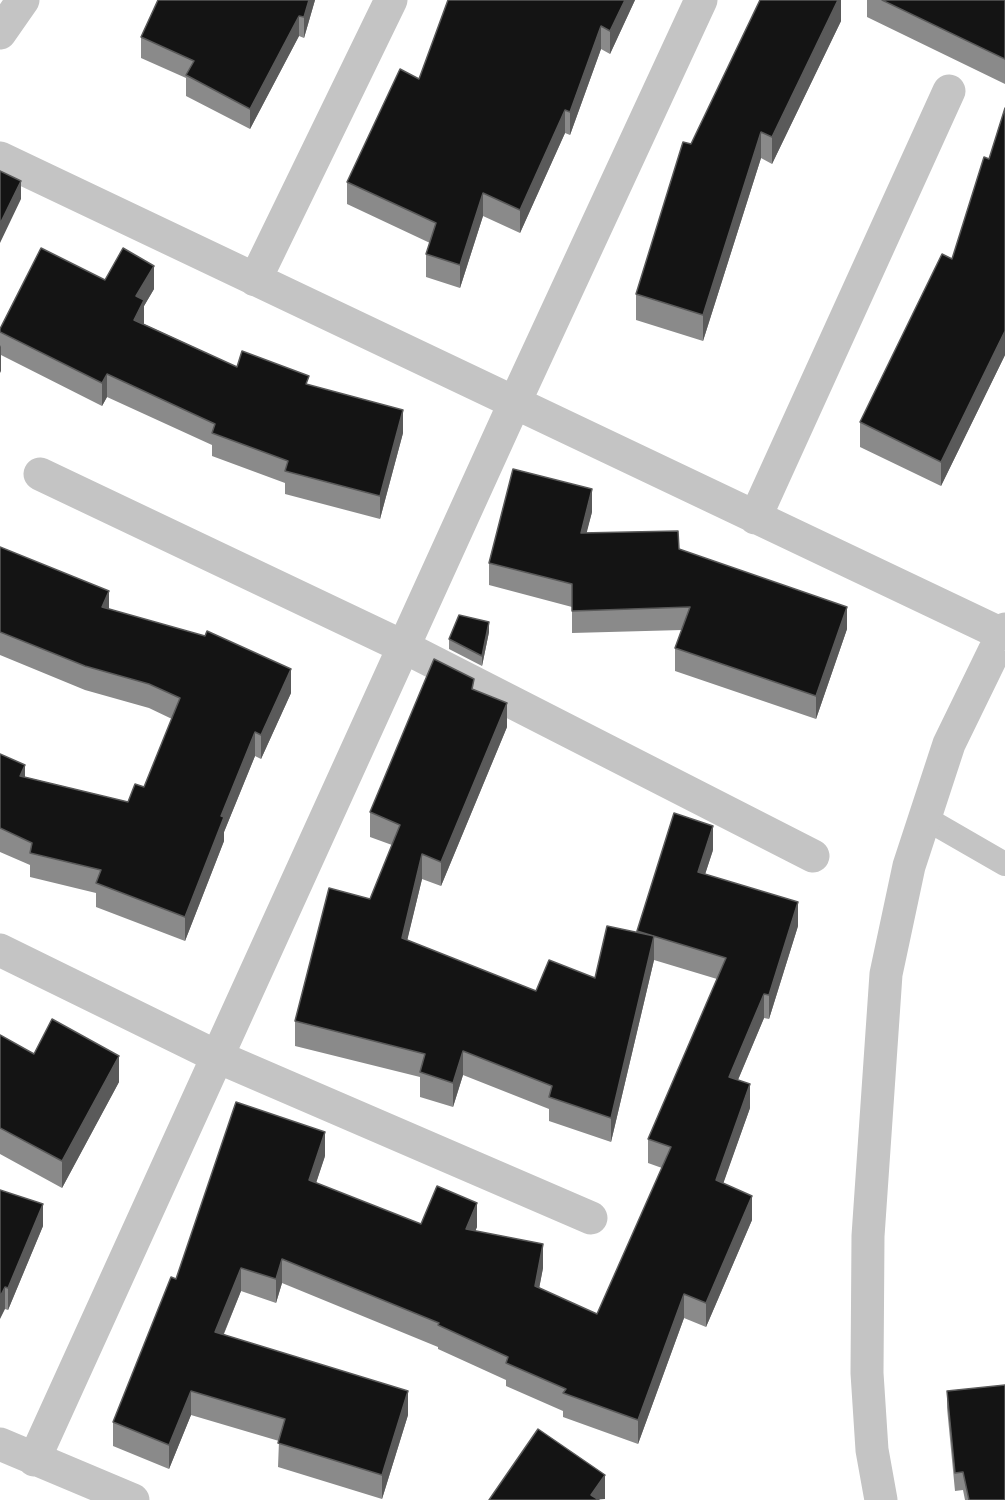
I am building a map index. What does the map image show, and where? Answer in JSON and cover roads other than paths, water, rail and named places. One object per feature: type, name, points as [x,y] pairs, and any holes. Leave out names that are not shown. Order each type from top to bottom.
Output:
[{"type":"street","points":[[0,33],[23,0]]},
{"type":"street","points":[[255,280],[391,0]]},
{"type":"street","points":[[34,1460],[514,404],[701,0]]},
{"type":"street","points":[[755,518],[949,91]]},
{"type":"street","points":[[0,158],[755,518],[1004,631],[949,744],[909,866],[886,974],[868,1236],[867,1373],[872,1450],[881,1500]]},
{"type":"street","points":[[40,474],[404,647],[813,856]]},
{"type":"street","points":[[0,950],[218,1057],[591,1218]]},
{"type":"street","points":[[0,1444],[133,1500]]},
{"type":"lane","points":[[925,818],[1005,864]]}]
